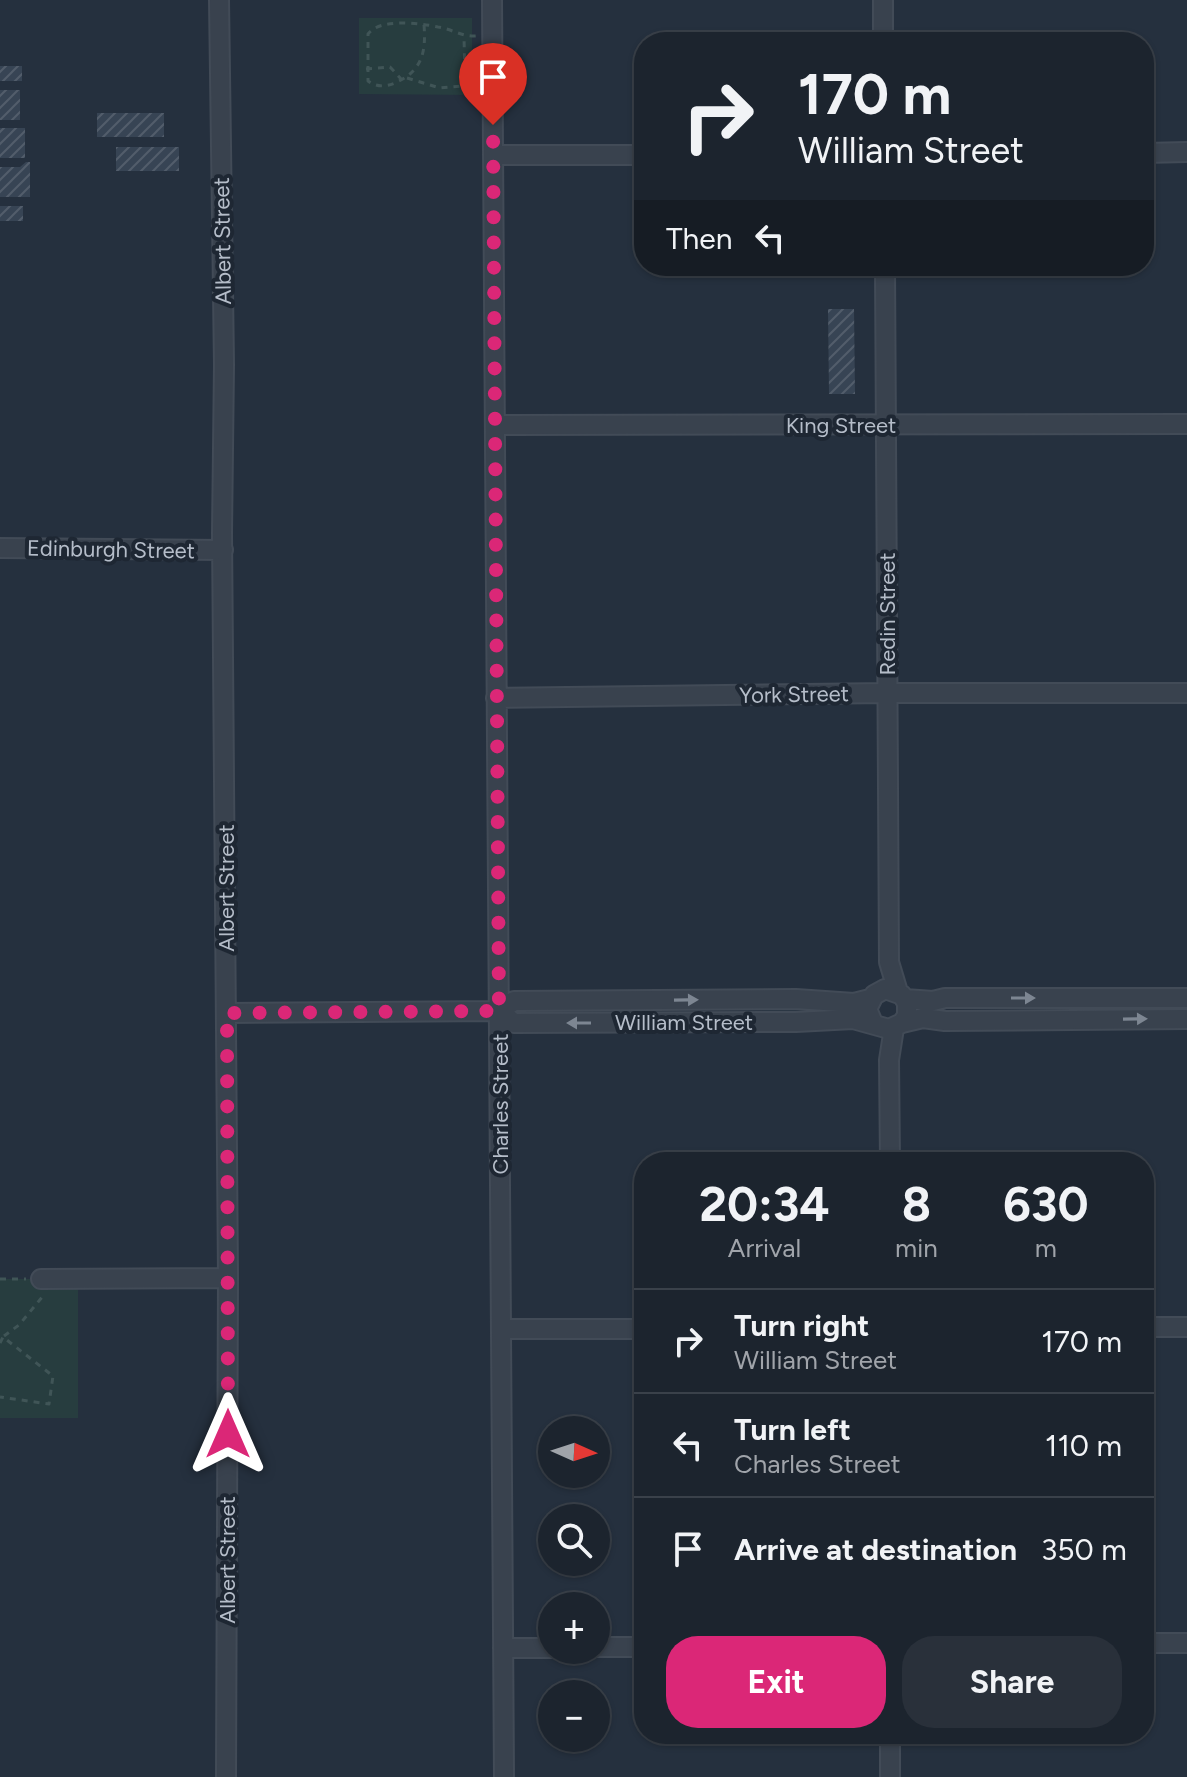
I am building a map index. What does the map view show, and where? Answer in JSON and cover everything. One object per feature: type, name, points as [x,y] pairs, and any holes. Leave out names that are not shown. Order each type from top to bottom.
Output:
[{"type":"street","name":"Albert Street","points":[[219,0],[227,1013],[226,1777]]},
{"type":"street","name":"Charles Street","points":[[492,0],[504,1777]]},
{"type":"street","points":[[883,0],[883,32]]},
{"type":"street","points":[[1154,153],[1187,152]]},
{"type":"street","points":[[493,155],[634,155]]},
{"type":"street","name":"Redin Street","points":[[885,276],[889,962],[901,995]]},
{"type":"street","name":"King Street","points":[[495,425],[1187,424]]},
{"type":"street","name":"Edinburgh Street","points":[[0,548],[223,550]]},
{"type":"street","name":"York Street","points":[[496,698],[1187,693]]},
{"type":"street","name":"Redin Street","points":[[874,995],[889,962]]},
{"type":"street","points":[[890,1152],[887,1026],[867,1009],[874,995],[885,989],[933,1001],[945,998],[1187,998]]},
{"type":"street","name":"William Street","points":[[227,1013],[499,1011],[514,1001],[796,999],[854,1003],[874,995]]},
{"type":"street","points":[[887,1026],[908,1011],[901,995]]},
{"type":"street","name":"William Street","points":[[499,1011],[514,1023],[853,1019],[887,1026],[923,1018],[945,1021],[1187,1019]]},
{"type":"street","points":[[42,1287],[228,1278]]},
{"type":"street","points":[[1154,1327],[1187,1327]]},
{"type":"street","points":[[501,1329],[634,1329]]},
{"type":"street","points":[[1154,1643],[1187,1643]]},
{"type":"street","points":[[610,1647],[634,1647]]},
{"type":"street","points":[[503,1648],[538,1648]]},
{"type":"street","points":[[890,1744],[890,1777]]},
{"type":"path","points":[[424,25],[424,51],[416,70],[390,85],[374,85],[368,81],[367,43],[370,30],[387,25],[424,25],[440,27],[464,37],[492,35]]},
{"type":"path","points":[[366,69],[390,67],[404,79],[420,84],[440,88],[462,86],[465,79],[464,37]]},
{"type":"path","points":[[0,1279],[42,1287],[19,1325],[1,1340],[53,1376],[49,1404],[0,1397]]},
{"type":"green space","points":[[359,18],[472,18],[472,95],[359,94]]},
{"type":"green space","points":[[0,1279],[78,1279],[78,1418],[0,1418]]},
{"type":"building","points":[[0,66],[22,66],[22,81],[0,81]]},
{"type":"building","points":[[0,90],[20,90],[20,120],[0,120]]},
{"type":"building","points":[[97,113],[164,113],[164,137],[97,137]]},
{"type":"building","points":[[0,128],[25,128],[25,158],[0,158]]},
{"type":"building","points":[[116,147],[179,147],[179,171],[116,171]]},
{"type":"building","points":[[30,162],[30,197],[0,197],[0,167],[20,167]]},
{"type":"building","points":[[0,206],[23,206],[23,221],[0,221]]},
{"type":"building","points":[[828,309],[854,309],[855,394],[829,394]]},
{"type":"route","points":[[228,1434],[227,1013],[499,1011],[493,125]]}]
